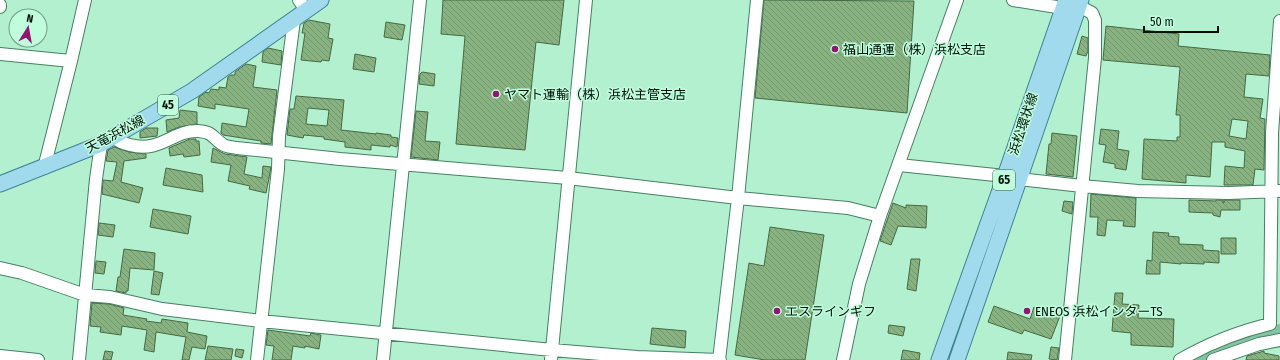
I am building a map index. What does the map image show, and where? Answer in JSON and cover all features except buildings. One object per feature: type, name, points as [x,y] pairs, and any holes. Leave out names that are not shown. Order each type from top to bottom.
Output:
[{"type":"main road","name":"天竜浜松線","points":[[0,184],[44,168],[107,141],[192,91],[294,20],[302,5],[321,0]]},
{"type":"main road","name":"浜松環状線","points":[[957,360],[1012,177],[1072,4]]},
{"type":"main road","name":"浜松環状線","points":[[939,360],[1012,177]]},
{"type":"street","points":[[44,168],[71,61],[84,0]]},
{"type":"street","points":[[383,360],[420,0]]},
{"type":"street","points":[[551,355],[586,0]]},
{"type":"street","points":[[0,268],[22,273],[85,295],[110,297],[162,309],[261,321],[385,333],[551,355],[719,360],[738,198],[757,0]]},
{"type":"street","points":[[843,360],[859,284],[880,216],[957,0]]},
{"type":"street","points":[[1013,0],[1072,4],[1092,13],[1096,20],[1095,58],[1065,360]]},
{"type":"street","points":[[257,360],[278,169],[278,152],[294,20]]},
{"type":"street","points":[[1180,360],[1200,348],[1243,331],[1275,324],[1276,192],[1272,133],[1280,21]]},
{"type":"street","points":[[0,54],[71,61]]},
{"type":"street","points":[[79,360],[96,179],[107,141],[142,148],[156,146],[183,133],[197,131],[206,132],[214,136],[223,145],[237,148],[340,159],[568,178],[738,198],[848,208],[880,216]]},
{"type":"street","points":[[899,165],[1082,186],[1163,192],[1276,192]]},
{"type":"street","points":[[1240,352],[1243,331]]},
{"type":"street","points":[[1213,360],[1240,352],[1259,344],[1280,340]]},
{"type":"street","points":[[0,356],[38,360]]},
{"type":"waterway","points":[[1199,360],[1238,343],[1280,333]]},
{"type":"place","name":"福山通運（株）浜松支店","points":[[835,49]]},
{"type":"place","name":"ヤマト運輸（株）浜松主管支店","points":[[496,94]]},
{"type":"place","name":"エスラインギフ","points":[[777,311]]},
{"type":"place","name":"ENEOS 浜松インターTS","points":[[1027,311]]}]
